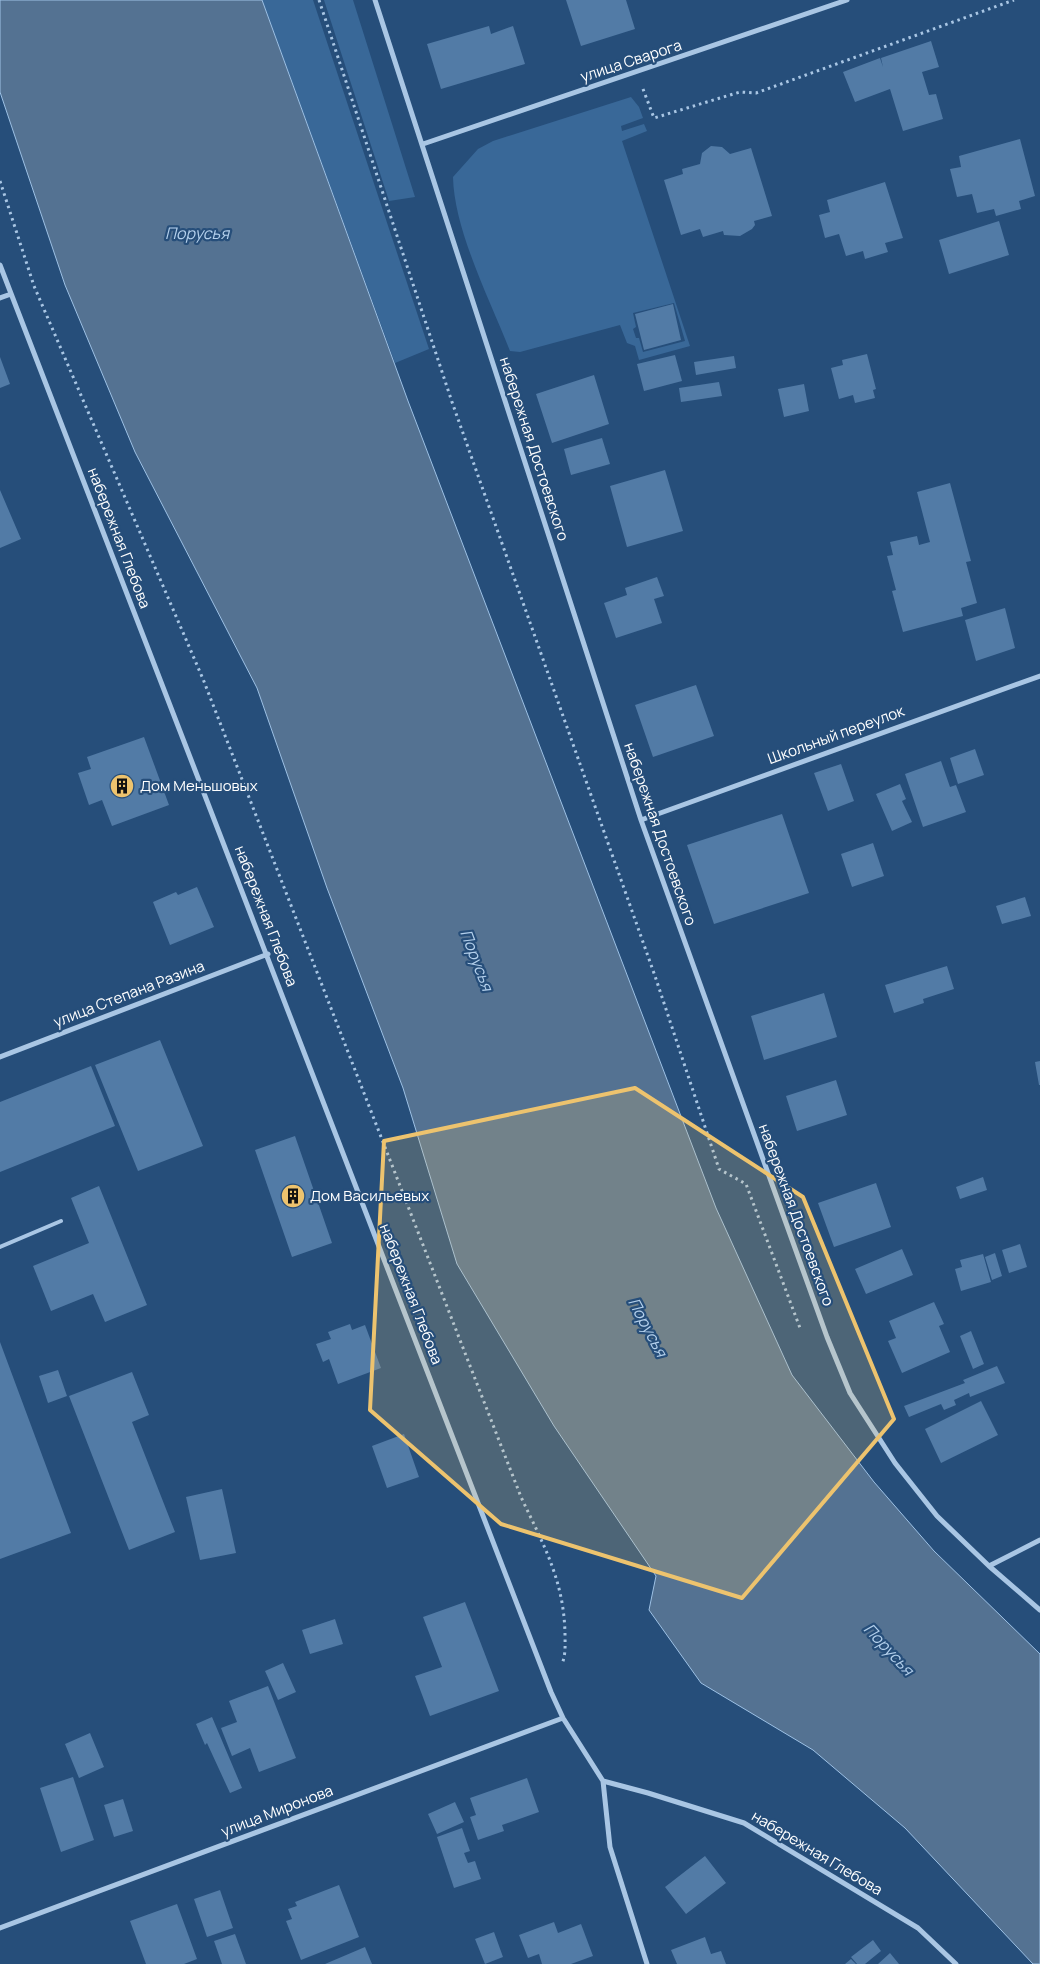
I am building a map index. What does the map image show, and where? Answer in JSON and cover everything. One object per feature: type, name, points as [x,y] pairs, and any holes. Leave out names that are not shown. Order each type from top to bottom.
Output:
[{"type":"street","name":"набережная Достоевского","points":[[375,0],[640,820],[827,1337],[850,1393],[895,1463],[937,1516],[989,1566],[1040,1610]]},
{"type":"street","name":"улица Сварога","points":[[423,144],[847,0]]},
{"type":"street","name":"набережная Глебова","points":[[0,265],[268,954],[551,1692],[563,1718],[603,1781],[648,1793],[744,1824],[918,1928],[956,1964]]},
{"type":"street","points":[[0,298],[11,294]]},
{"type":"street","name":"Школьный переулок","points":[[640,820],[1040,676]]},
{"type":"street","name":"улица Степана Разина","points":[[0,1056],[268,954]]},
{"type":"street","points":[[989,1566],[1040,1540]]},
{"type":"street","name":"улица Миронова","points":[[0,1928],[563,1718]]},
{"type":"street","points":[[603,1781],[610,1847],[647,1964]]},
{"type":"lane","points":[[0,1246],[61,1221]]},
{"type":"path","points":[[319,0],[452,402],[661,994],[719,1169],[746,1184],[803,1337]]},
{"type":"path","points":[[636,72],[654,118],[740,92],[756,94],[1014,0]]},
{"type":"path","points":[[0,181],[34,286],[203,679],[520,1497],[557,1574],[565,1610],[566,1656],[551,1692]]},
{"type":"highlighted area","points":[[635,1088],[803,1197],[894,1419],[742,1598],[501,1524],[370,1410],[384,1141]]},
{"type":"shaded area","points":[[262,0],[313,0],[429,349],[395,363]]},
{"type":"shaded area","points":[[324,0],[353,0],[415,197],[389,201]]},
{"type":"shaded area","points":[[631,97],[639,107],[643,118],[621,126],[622,131],[644,124],[647,131],[622,141],[690,346],[639,360],[635,346],[627,343],[620,325],[520,352],[510,351],[466,242],[455,198],[453,177],[478,149],[493,141]],"holes":[[[674,303],[685,341],[643,352],[639,338],[636,338],[633,329],[636,327],[633,313]]]},
{"type":"water","name":"Порусья","points":[[0,0],[262,0],[408,401],[716,1208],[792,1375],[874,1482],[934,1551],[1040,1654],[1040,1964],[1033,1964],[905,1828],[813,1750],[701,1683],[649,1610],[656,1576],[554,1426],[457,1264],[403,1088],[327,888],[257,688],[135,452],[65,285],[0,92]]},
{"type":"building","points":[[566,0],[626,0],[635,29],[581,46]]},
{"type":"building","points":[[489,26],[491,34],[513,26],[525,64],[441,89],[427,44]]},
{"type":"building","points":[[931,41],[939,67],[922,72],[929,95],[936,94],[943,119],[903,131],[890,89],[855,102],[843,72],[880,58],[883,67],[881,58]]},
{"type":"building","points":[[1020,139],[1035,196],[1019,201],[1021,209],[996,216],[994,209],[977,213],[972,194],[957,197],[950,169],[961,167],[959,156]]},
{"type":"building","points":[[711,146],[722,147],[730,154],[751,148],[772,216],[754,221],[755,225],[752,229],[740,236],[724,235],[723,231],[703,237],[700,229],[681,235],[664,180],[683,174],[682,169],[700,164],[702,153]]},
{"type":"building","points":[[885,182],[903,238],[885,243],[888,252],[865,259],[863,251],[846,256],[839,234],[825,238],[819,215],[830,212],[827,200]]},
{"type":"building","points":[[999,221],[1009,255],[949,274],[939,240]]},
{"type":"building","points":[[673,304],[681,340],[644,350],[635,314]]},
{"type":"building","points":[[867,354],[876,389],[873,390],[875,398],[855,403],[853,395],[839,399],[831,368],[843,365],[842,360]]},
{"type":"building","points":[[675,355],[682,381],[644,391],[637,364]]},
{"type":"building","points":[[734,356],[736,368],[696,375],[694,362]]},
{"type":"building","points":[[0,357],[10,384],[0,388]]},
{"type":"building","points":[[594,375],[609,424],[552,443],[536,394]]},
{"type":"building","points":[[719,382],[722,396],[681,402],[679,388]]},
{"type":"building","points":[[804,384],[809,411],[784,417],[778,389]]},
{"type":"building","points":[[602,438],[610,464],[571,475],[564,449]]},
{"type":"building","points":[[665,470],[683,531],[627,547],[610,486]]},
{"type":"building","points":[[950,483],[971,561],[966,562],[977,603],[961,608],[963,616],[903,632],[892,591],[896,590],[887,556],[893,555],[890,542],[917,536],[919,545],[930,542],[917,492]]},
{"type":"building","points":[[0,490],[21,539],[0,548]]},
{"type":"building","points":[[657,577],[664,596],[654,599],[662,623],[616,638],[604,603],[627,595],[625,588]]},
{"type":"building","points":[[1005,608],[1015,648],[976,661],[965,620]]},
{"type":"building","points":[[696,685],[714,736],[653,757],[635,705]]},
{"type":"building","name":"Дом Меньшовых","points":[[144,737],[169,805],[112,826],[102,800],[89,805],[78,773],[91,769],[87,757]]},
{"type":"building","points":[[975,749],[984,775],[958,784],[950,758]]},
{"type":"building","points":[[941,761],[950,787],[956,785],[966,812],[923,827],[905,774]]},
{"type":"building","points":[[841,764],[854,801],[828,811],[814,773]]},
{"type":"building","points":[[900,784],[906,799],[902,801],[912,822],[892,831],[876,794]]},
{"type":"building","points":[[782,814],[809,893],[714,924],[687,845]]},
{"type":"building","points":[[873,843],[884,876],[852,887],[841,854]]},
{"type":"building","points":[[197,887],[214,927],[170,945],[153,902],[176,892],[178,895]]},
{"type":"building","points":[[1025,897],[1031,916],[1002,924],[996,906]]},
{"type":"building","points":[[947,966],[954,989],[923,999],[924,1003],[894,1013],[885,985]]},
{"type":"building","points":[[824,993],[837,1037],[764,1060],[751,1016]]},
{"type":"building","points":[[160,1040],[203,1146],[138,1171],[95,1065]]},
{"type":"building","points":[[1040,1061],[1040,1085],[1039,1085],[1035,1062]]},
{"type":"building","points":[[91,1066],[115,1126],[0,1172],[0,1102]]},
{"type":"building","points":[[836,1080],[847,1115],[797,1131],[786,1096]]},
{"type":"building","name":"Дом Васильевых","points":[[295,1136],[332,1243],[292,1257],[255,1150]]},
{"type":"building","points":[[983,1177],[987,1190],[960,1199],[956,1187]]},
{"type":"building","points":[[876,1183],[891,1227],[834,1247],[818,1203]]},
{"type":"building","points":[[99,1186],[147,1305],[105,1322],[93,1294],[51,1311],[33,1266],[89,1243],[71,1198]]},
{"type":"building","points":[[1020,1244],[1027,1267],[1009,1273],[1002,1250]]},
{"type":"building","points":[[902,1249],[913,1275],[866,1294],[855,1269]]},
{"type":"building","points":[[995,1253],[1002,1276],[992,1280],[985,1257]]},
{"type":"building","points":[[983,1254],[991,1282],[961,1291],[955,1269],[962,1267],[960,1260]]},
{"type":"building","points":[[934,1302],[944,1324],[939,1326],[950,1352],[902,1373],[888,1341],[896,1338],[889,1321]]},
{"type":"building","points":[[350,1324],[352,1330],[365,1325],[381,1368],[338,1384],[329,1359],[323,1362],[316,1344],[331,1339],[328,1332]]},
{"type":"building","points":[[971,1331],[984,1364],[973,1369],[960,1336]]},
{"type":"building","points":[[0,1342],[71,1533],[0,1559]]},
{"type":"building","points":[[997,1366],[1005,1383],[970,1397],[969,1393],[954,1400],[956,1405],[944,1410],[941,1404],[909,1417],[904,1406],[965,1383],[963,1380]]},
{"type":"building","points":[[58,1370],[67,1396],[48,1403],[39,1376]]},
{"type":"building","points":[[132,1372],[149,1415],[132,1422],[175,1532],[129,1550],[69,1396]]},
{"type":"building","points":[[981,1401],[998,1435],[941,1463],[925,1429]]},
{"type":"building","points":[[404,1434],[419,1477],[387,1488],[372,1446]]},
{"type":"building","points":[[222,1489],[236,1553],[200,1560],[186,1497]]},
{"type":"building","points":[[465,1602],[499,1691],[430,1716],[415,1676],[442,1667],[423,1617]]},
{"type":"building","points":[[335,1619],[343,1644],[310,1654],[302,1630]]},
{"type":"building","points":[[283,1663],[296,1692],[278,1700],[265,1671]]},
{"type":"building","points":[[268,1686],[296,1758],[259,1772],[250,1748],[232,1756],[221,1728],[237,1722],[229,1701]]},
{"type":"building","points":[[212,1717],[242,1788],[230,1793],[196,1724]]},
{"type":"building","points":[[90,1733],[104,1767],[79,1778],[65,1744]]},
{"type":"building","points":[[73,1777],[94,1840],[61,1852],[40,1788]]},
{"type":"building","points":[[527,1778],[539,1812],[502,1825],[504,1831],[478,1840],[470,1817],[476,1815],[470,1798]]},
{"type":"building","points":[[123,1799],[133,1831],[114,1837],[104,1805]]},
{"type":"building","points":[[455,1802],[464,1822],[437,1834],[428,1814]]},
{"type":"building","points":[[462,1828],[470,1851],[464,1853],[468,1863],[475,1861],[481,1879],[454,1888],[437,1837]]},
{"type":"building","points":[[705,1856],[726,1883],[686,1914],[665,1887]]},
{"type":"building","points":[[339,1885],[359,1937],[301,1960],[286,1921],[292,1919],[288,1909],[297,1906],[295,1902]]},
{"type":"building","points":[[220,1890],[233,1928],[207,1937],[194,1899]]},
{"type":"building","points":[[177,1904],[197,1959],[184,1964],[146,1964],[130,1921]]},
{"type":"building","points":[[554,1922],[558,1933],[581,1924],[593,1956],[571,1964],[542,1964],[539,1954],[528,1958],[519,1935]]},
{"type":"building","points":[[494,1932],[503,1957],[485,1964],[475,1939]]},
{"type":"building","points":[[235,1934],[246,1964],[222,1964],[214,1941]]},
{"type":"building","points":[[705,1937],[711,1954],[721,1951],[726,1964],[677,1964],[671,1950]]},
{"type":"building","points":[[873,1940],[881,1951],[865,1964],[857,1964],[851,1957]]},
{"type":"building","points":[[365,1947],[372,1964],[325,1964]]},
{"type":"building","points":[[890,1953],[899,1964],[878,1964]]},
{"type":"building","points":[[851,1959],[856,1964],[845,1964]]},
{"type":"place","name":"Дом Меньшовых","points":[[122,786]]},
{"type":"place","name":"Дом Васильевых","points":[[293,1196]]}]
